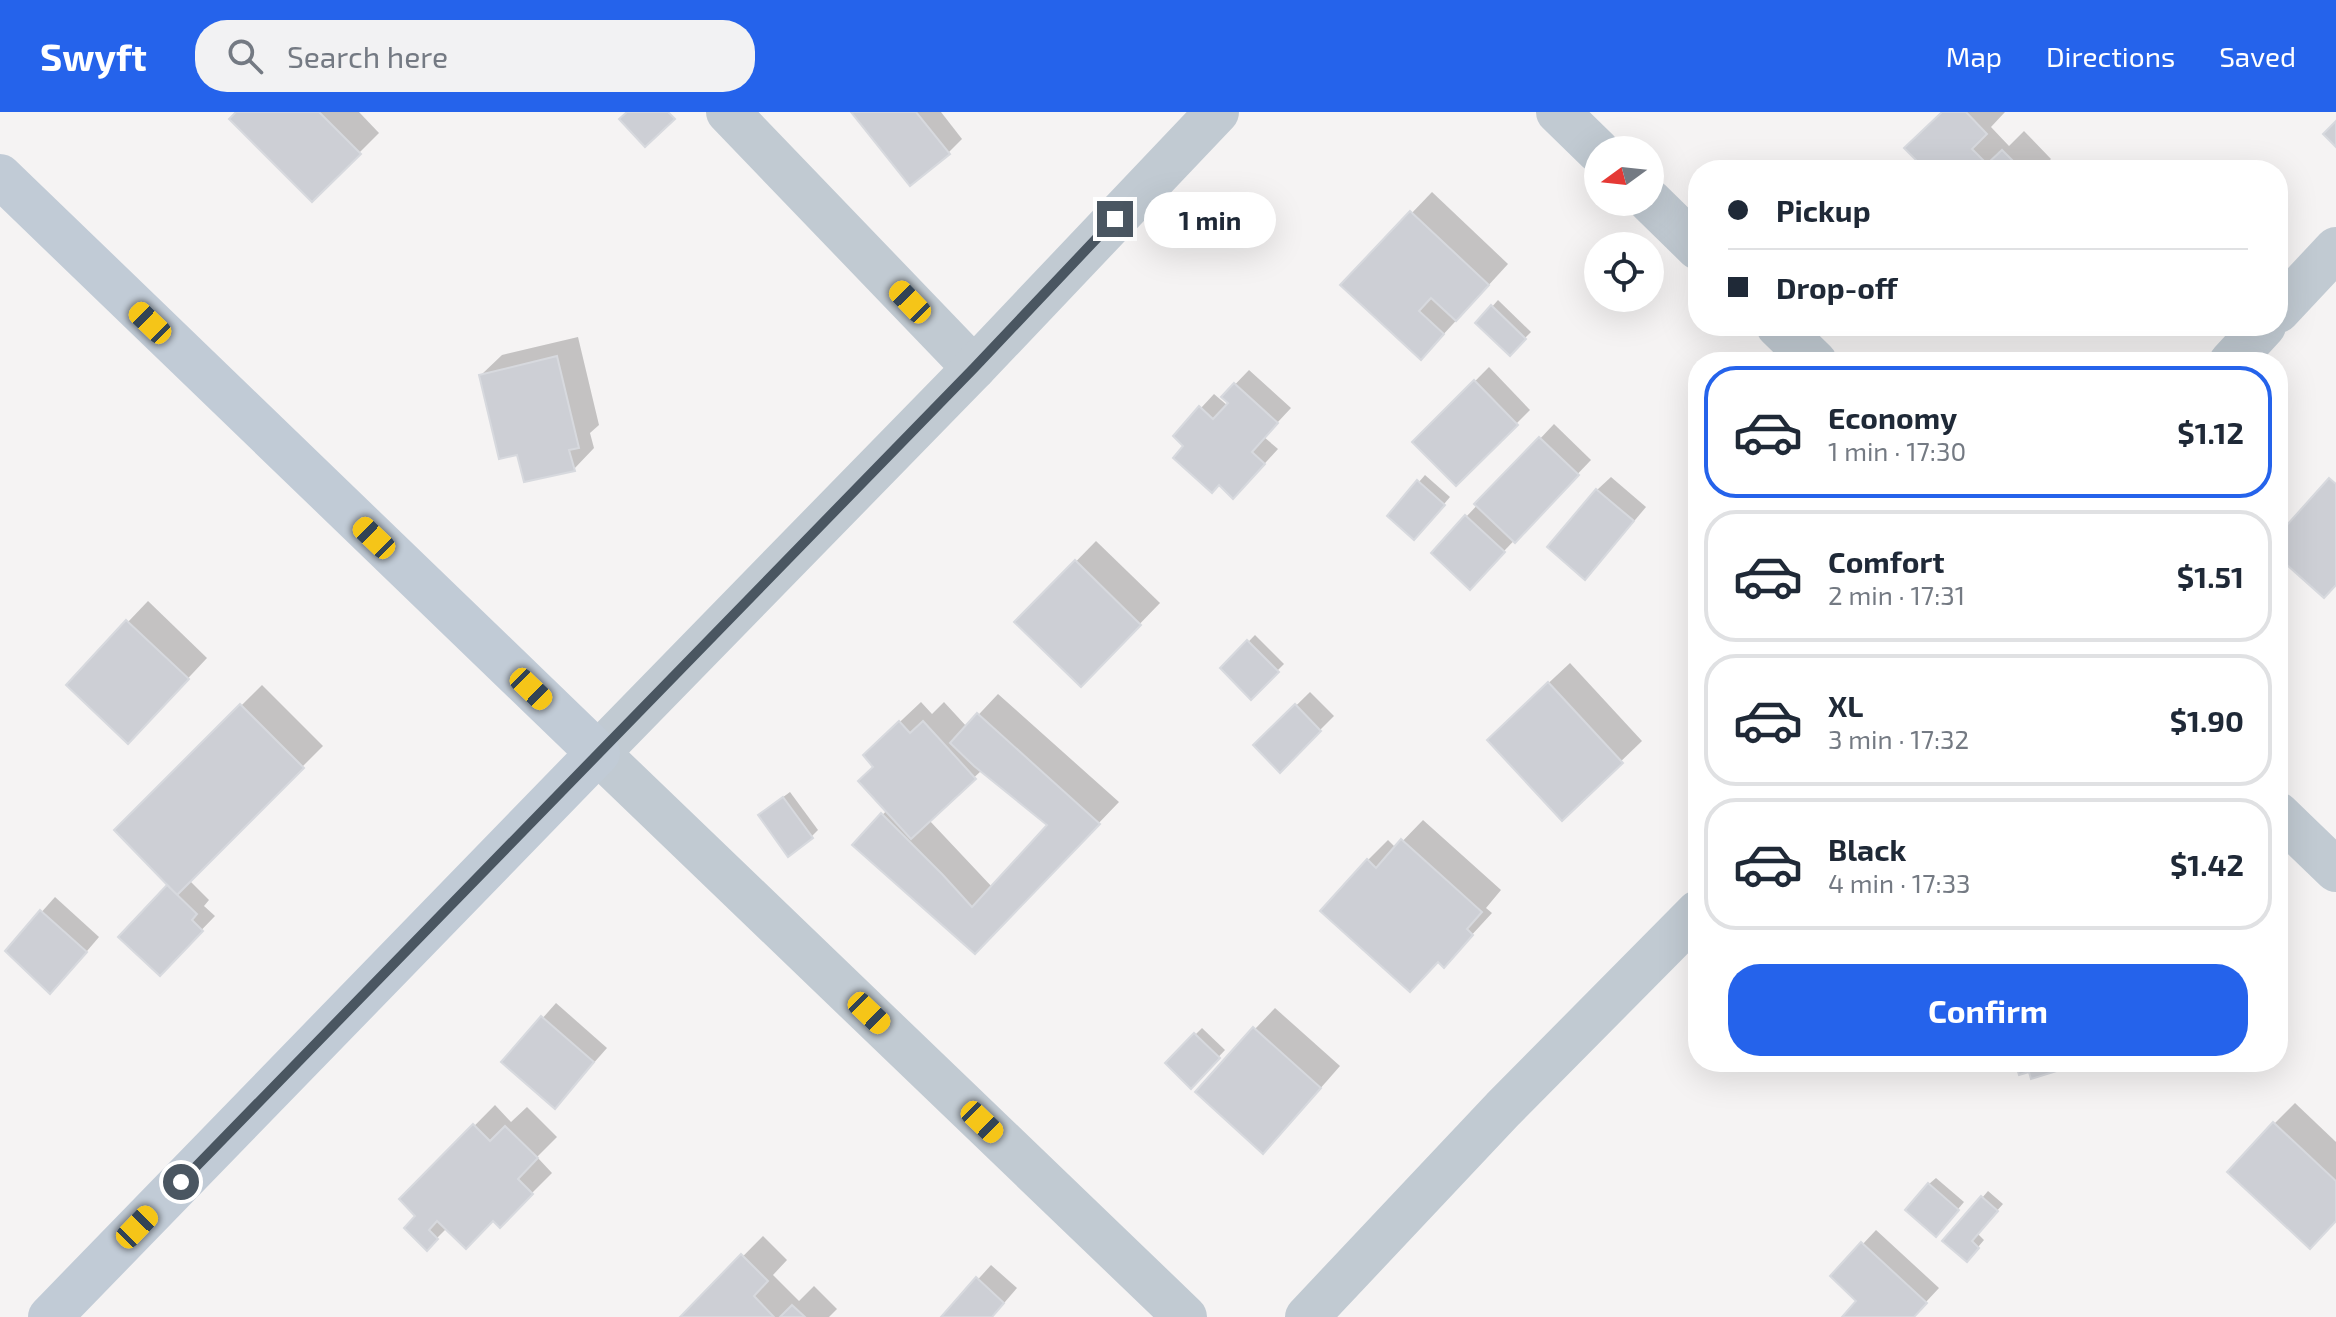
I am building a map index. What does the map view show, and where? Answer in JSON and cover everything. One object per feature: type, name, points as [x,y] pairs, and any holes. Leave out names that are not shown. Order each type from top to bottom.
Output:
[{"type":"street","points":[[728,112],[974,368]]},
{"type":"street","points":[[50,1317],[974,368],[1217,112]]},
{"type":"street","points":[[1558,112],[1584,137]]},
{"type":"street","points":[[0,176],[1185,1317]]},
{"type":"street","points":[[1664,215],[1688,238]]},
{"type":"street","points":[[2288,300],[2336,249]]},
{"type":"street","points":[[1788,336],[1805,352]]},
{"type":"street","points":[[2240,352],[2255,336]]},
{"type":"street","points":[[2288,824],[2336,870]]},
{"type":"street","points":[[1307,1317],[1503,1109],[1688,922]]},
{"type":"building","points":[[236,112],[319,112],[361,154],[312,202],[229,119]]},
{"type":"building","points":[[627,112],[668,112],[675,119],[645,147],[619,119]]},
{"type":"building","points":[[851,112],[916,112],[950,154],[910,186]]},
{"type":"building","points":[[1942,112],[1966,112],[1987,134],[1972,149],[1983,160],[1916,160],[1904,148]]},
{"type":"building","points":[[2336,121],[2336,147],[2323,134]]},
{"type":"building","points":[[2002,150],[2012,160],[1991,160]]},
{"type":"building","points":[[1410,211],[1489,285],[1456,321],[1431,298],[1419,311],[1444,334],[1421,360],[1340,285]]},
{"type":"building","points":[[1491,305],[1526,339],[1510,356],[1475,323]]},
{"type":"building","points":[[557,356],[579,448],[569,450],[575,471],[524,482],[517,455],[499,459],[479,375]]},
{"type":"building","points":[[1474,380],[1518,425],[1456,486],[1412,442]]},
{"type":"building","points":[[1234,383],[1278,423],[1252,452],[1265,464],[1233,499],[1219,485],[1212,493],[1173,458],[1183,446],[1173,436],[1199,406],[1213,419],[1228,403],[1221,397]]},
{"type":"building","points":[[1539,437],[1579,475],[1515,543],[1474,504]]},
{"type":"building","points":[[2329,478],[2336,484],[2336,585],[2324,598],[2288,566],[2288,524]]},
{"type":"building","points":[[1417,480],[1445,505],[1414,540],[1387,516]]},
{"type":"building","points":[[1596,489],[1634,521],[1585,580],[1547,547]]},
{"type":"building","points":[[1465,515],[1505,552],[1470,590],[1431,553]]},
{"type":"building","points":[[1075,560],[1141,625],[1081,687],[1014,622]]},
{"type":"building","points":[[126,620],[189,679],[128,744],[66,685]]},
{"type":"building","points":[[1247,640],[1279,672],[1251,700],[1220,668]]},
{"type":"building","points":[[1548,682],[1623,763],[1562,821],[1487,740]]},
{"type":"building","points":[[240,704],[304,768],[177,895],[114,830]]},
{"type":"building","points":[[1295,704],[1321,731],[1280,773],[1253,745]]},
{"type":"building","points":[[977,713],[1100,824],[975,954],[852,845],[881,813],[972,907],[1047,825],[950,743]]},
{"type":"building","points":[[899,721],[910,733],[923,721],[976,779],[911,839],[858,781],[873,767],[863,755]]},
{"type":"building","points":[[783,797],[813,838],[788,857],[758,815]]},
{"type":"building","points":[[1401,839],[1482,912],[1467,929],[1473,935],[1444,968],[1438,962],[1410,992],[1320,911],[1367,859],[1376,868]]},
{"type":"building","points":[[167,885],[197,914],[192,920],[203,931],[160,976],[118,937]]},
{"type":"building","points":[[40,910],[87,952],[50,994],[5,951]]},
{"type":"building","points":[[541,1016],[594,1062],[555,1109],[501,1062]]},
{"type":"building","points":[[1253,1027],[1321,1088],[1263,1154],[1195,1092]]},
{"type":"building","points":[[1194,1033],[1220,1058],[1191,1089],[1165,1063]]},
{"type":"building","points":[[2029,1072],[2053,1072],[2031,1079]]},
{"type":"building","points":[[2273,1122],[2336,1181],[2336,1221],[2310,1249],[2227,1172]]},
{"type":"building","points":[[473,1124],[490,1141],[505,1126],[538,1158],[518,1179],[533,1194],[500,1228],[493,1221],[466,1249],[437,1221],[429,1230],[438,1239],[427,1251],[404,1228],[415,1216],[399,1199]]},
{"type":"building","points":[[1928,1183],[1959,1210],[1936,1237],[1905,1210]]},
{"type":"building","points":[[1981,1196],[1998,1211],[1972,1241],[1979,1248],[1967,1262],[1942,1241]]},
{"type":"building","points":[[1861,1242],[1927,1303],[1914,1317],[1842,1317],[1856,1301],[1830,1276]]},
{"type":"building","points":[[741,1254],[768,1281],[754,1296],[774,1317],[680,1317]]},
{"type":"building","points":[[976,1277],[1004,1303],[992,1317],[941,1317]]},
{"type":"building","points":[[792,1305],[805,1317],[780,1317]]},
{"type":"route","points":[[181,1182],[974,368],[1115,219]]}]
